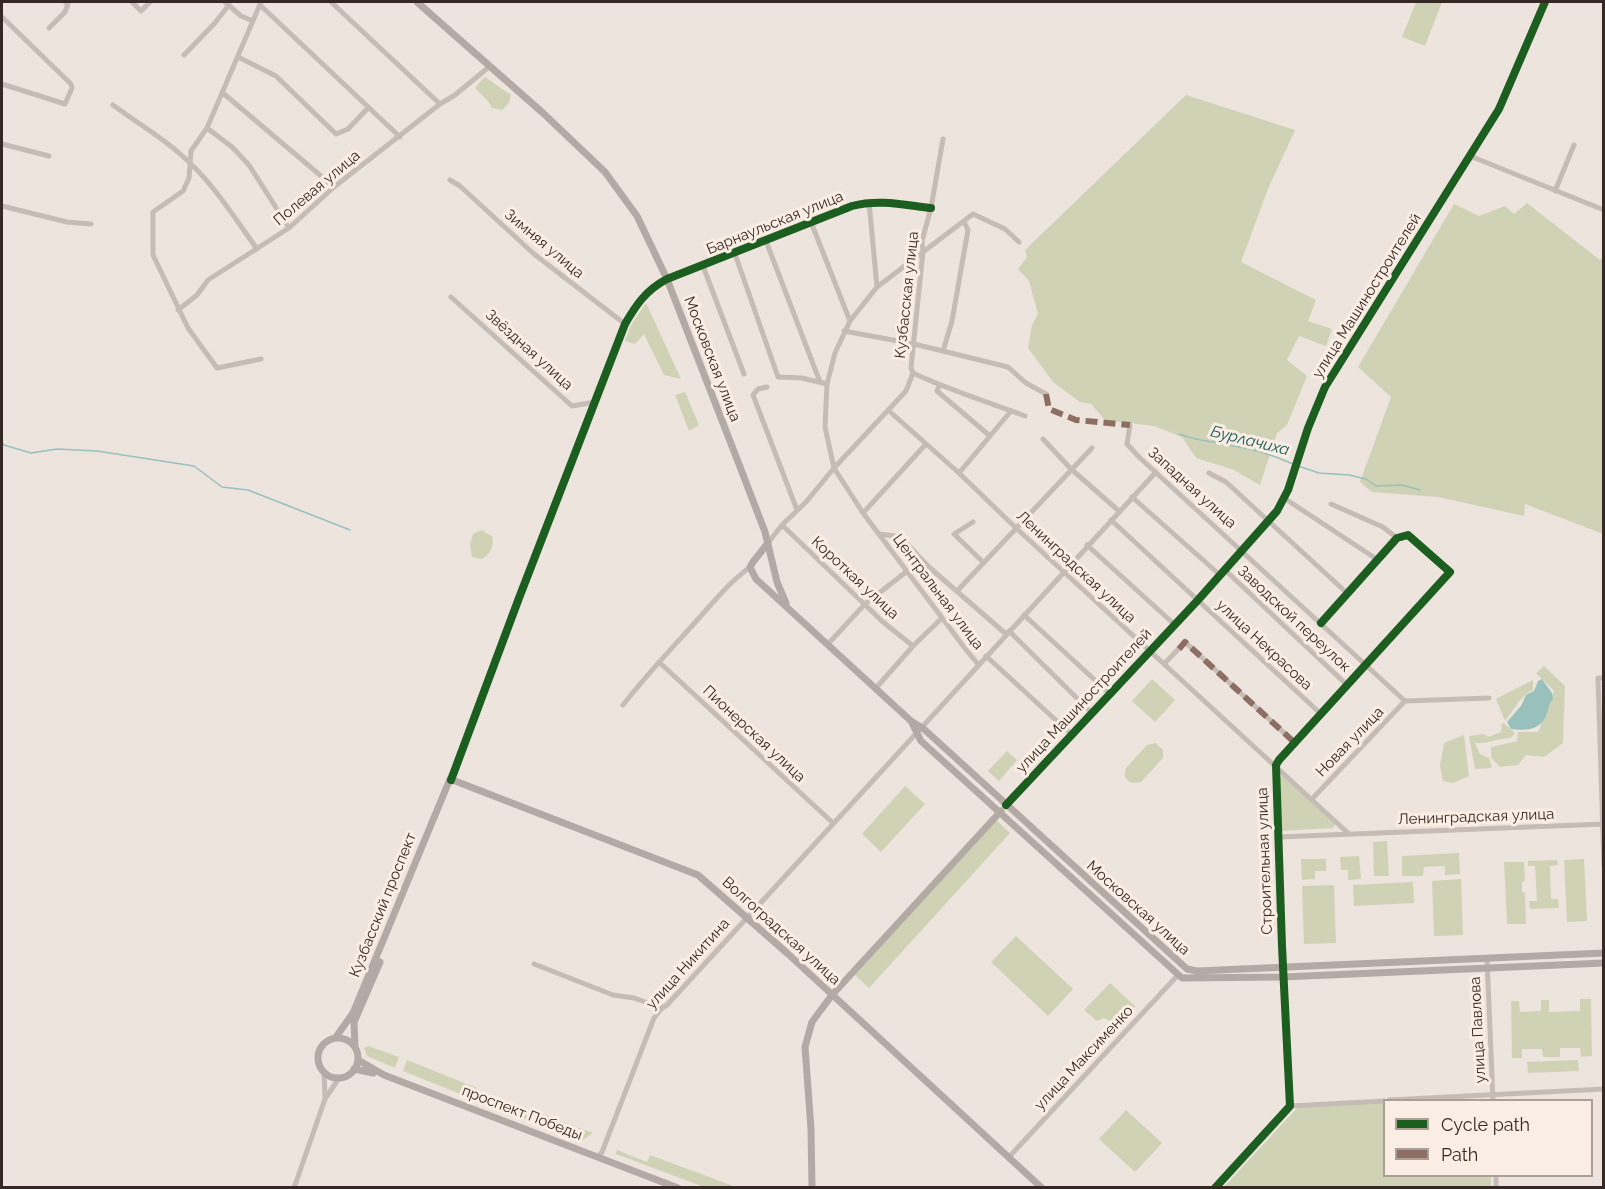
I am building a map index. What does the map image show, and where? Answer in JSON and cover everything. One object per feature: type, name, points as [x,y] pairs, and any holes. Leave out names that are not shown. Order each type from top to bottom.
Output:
[{"type":"main road","name":"Московская улица","points":[[417,2],[545,116],[614,183],[646,230],[768,543],[777,582],[790,610]]},
{"type":"main road","points":[[750,567],[768,543]]},
{"type":"main road","points":[[760,552],[767,552],[771,555]]},
{"type":"main road","name":"Московская улица","points":[[750,567],[756,579],[911,721],[921,741],[1178,975],[1187,979],[1283,977],[1604,963]]},
{"type":"main road","points":[[768,590],[776,588],[777,582]]},
{"type":"main road","name":"Московская улица","points":[[917,732],[1006,806],[1183,967],[1197,971],[1604,953]]},
{"type":"main road","points":[[355,1047],[348,1040],[336,1037],[330,1039],[320,1048],[318,1061],[324,1073],[339,1078],[349,1075],[358,1060],[353,1031],[354,1022],[373,980],[450,781]]},
{"type":"main road","name":"Волгоградская улица","points":[[450,781],[698,875],[1042,1188]]},
{"type":"main road","name":"Кузбасский проспект","points":[[336,1037],[353,1013],[450,781]]},
{"type":"main road","name":"улица Машиностроителей","points":[[814,1188],[805,1047],[812,1023],[832,997],[1006,806]]},
{"type":"main road","points":[[1134,935],[1140,928]]},
{"type":"main road","points":[[1178,975],[1183,967]]},
{"type":"main road","points":[[832,997],[1037,1188]]},
{"type":"main road","name":"проспект Победы","points":[[358,1060],[384,1075],[678,1188]]},
{"type":"main road","points":[[354,1069],[369,1071],[667,1188]]},
{"type":"street","points":[[49,28],[65,12],[68,4],[65,2]]},
{"type":"street","points":[[132,2],[141,11],[150,2]]},
{"type":"street","points":[[331,2],[440,104]]},
{"type":"street","name":"улица Машиностроителей","points":[[1006,806],[1269,521],[1290,486],[1308,428],[1325,387],[1503,102],[1545,2]]},
{"type":"street","points":[[184,55],[214,24],[227,3],[241,16],[253,21]]},
{"type":"street","points":[[261,359],[217,368],[188,328],[153,255],[153,212],[183,191],[189,178],[191,151],[207,128],[261,4],[400,137]]},
{"type":"street","points":[[2,17],[72,84],[72,88],[65,104],[2,84]]},
{"type":"street","points":[[238,57],[276,76],[336,134],[348,129],[368,108]]},
{"type":"street","name":"Полевая улица","points":[[178,310],[197,295],[208,280],[290,228],[334,187],[490,66]]},
{"type":"street","points":[[223,93],[334,187]]},
{"type":"street","points":[[113,105],[157,134],[190,163],[210,184],[257,249]]},
{"type":"street","points":[[207,128],[232,147],[249,165],[290,228]]},
{"type":"street","name":"Кузбасская улица","points":[[768,543],[906,391],[913,374],[911,368],[923,251],[922,241],[931,208],[943,140]]},
{"type":"street","points":[[2,144],[49,156]]},
{"type":"street","points":[[1555,191],[1574,145]]},
{"type":"street","points":[[1470,156],[1604,210]]},
{"type":"street","name":"Зимняя улица","points":[[450,180],[460,186],[534,254],[625,324]]},
{"type":"street","points":[[869,202],[877,287]]},
{"type":"street","name":"Барнаульская улица","points":[[666,279],[703,267],[852,206],[869,202],[931,208]]},
{"type":"street","points":[[2,206],[67,222],[90,225]]},
{"type":"street","name":"Центральная улица","points":[[978,664],[906,572],[834,468],[825,427],[827,384],[835,354],[850,321],[877,287],[911,263],[923,251],[974,214],[1005,229],[1019,242]]},
{"type":"street","points":[[811,222],[850,321]]},
{"type":"street","points":[[943,351],[952,321],[968,230],[964,222]]},
{"type":"street","points":[[766,241],[820,382]]},
{"type":"street","points":[[735,254],[777,377],[802,378],[827,384]]},
{"type":"street","points":[[703,267],[744,374]]},
{"type":"street","points":[[450,781],[487,679],[625,324],[642,298],[655,285],[666,279]]},
{"type":"street","name":"Звёздная улица","points":[[452,297],[572,406],[596,402]]},
{"type":"street","points":[[844,332],[914,344],[1008,368],[1026,383],[1046,394]]},
{"type":"street","points":[[913,374],[939,386],[974,396],[1025,416]]},
{"type":"street","points":[[939,386],[937,391],[990,436]]},
{"type":"street","points":[[767,387],[758,389],[753,395],[797,510]]},
{"type":"street","name":"Ленинградская улица","points":[[888,410],[1349,834]]},
{"type":"street","points":[[959,473],[1011,411]]},
{"type":"street","name":"Западная улица","points":[[1130,425],[1127,444],[1405,701]]},
{"type":"street","points":[[1043,439],[1071,469],[1119,511]]},
{"type":"street","points":[[863,513],[926,444]]},
{"type":"street","points":[[957,591],[1092,448]]},
{"type":"street","name":"улица Никитина","points":[[598,1157],[602,1152],[654,1018],[662,1008],[1156,472]]},
{"type":"street","points":[[1209,473],[1226,482],[1347,594]]},
{"type":"street","name":"Заводской переулок","points":[[1132,497],[1223,572],[1347,685]]},
{"type":"street","points":[[1284,498],[1378,561]]},
{"type":"street","points":[[1322,623],[1397,538],[1375,523],[1331,504]]},
{"type":"street","name":"улица Некрасова","points":[[1110,520],[1321,714]]},
{"type":"street","points":[[973,522],[954,534],[984,563]]},
{"type":"street","name":"Короткая улица","points":[[782,525],[883,622],[913,645]]},
{"type":"street","name":"Центральная улица","points":[[879,534],[895,536],[906,543],[930,568],[1007,633],[1092,713]]},
{"type":"street","name":"Строительная улица","points":[[1290,1106],[1282,967],[1276,765],[1294,742],[1450,572],[1408,535],[1397,538]]},
{"type":"street","points":[[1088,545],[1174,624]]},
{"type":"street","points":[[623,705],[723,592],[750,567]]},
{"type":"street","points":[[828,644],[865,604],[906,572]]},
{"type":"street","points":[[1024,615],[1109,693]]},
{"type":"street","points":[[876,688],[913,645],[942,618]]},
{"type":"street","points":[[1164,664],[1185,642],[1294,742]]},
{"type":"street","points":[[986,656],[1072,735]]},
{"type":"street","name":"Пионерская улица","points":[[659,662],[833,824]]},
{"type":"street","points":[[1601,678],[1604,866]]},
{"type":"street","points":[[1405,701],[1489,698]]},
{"type":"street","name":"Новая улица","points":[[1312,799],[1405,701]]},
{"type":"street","name":"Ленинградская улица","points":[[1278,837],[1603,824]]},
{"type":"street","name":"улица Павлова","points":[[1487,958],[1493,1098]]},
{"type":"street","points":[[534,964],[613,995],[634,998],[662,1008]]},
{"type":"street","name":"улица Максименко","points":[[1007,1156],[1178,975]]},
{"type":"street","points":[[324,1073],[325,1100]]},
{"type":"street","points":[[294,1188],[325,1100],[339,1078]]},
{"type":"street","points":[[1458,1099],[1604,1089]]},
{"type":"street","points":[[1215,1188],[1290,1106],[1383,1101]]},
{"type":"green space","points":[[1416,2],[1442,2],[1425,46],[1402,37]]},
{"type":"green space","points":[[485,77],[511,95],[509,103],[502,110],[492,108],[475,88]]},
{"type":"green space","points":[[1186,95],[1295,130],[1268,189],[1241,262],[1316,300],[1308,321],[1332,329],[1326,346],[1299,336],[1287,360],[1307,376],[1287,425],[1277,433],[1260,485],[1234,470],[1196,458],[1182,437],[1154,426],[1105,420],[1091,404],[1080,402],[1053,382],[1028,348],[1032,325],[1038,314],[1029,281],[1018,269],[1027,257],[1025,250]]},
{"type":"green space","points":[[1527,203],[1600,260],[1603,256],[1603,534],[1525,504],[1524,516],[1438,497],[1372,492],[1360,482],[1391,397],[1358,367],[1454,204],[1479,216],[1505,206],[1514,214]]},
{"type":"green space","points":[[646,303],[681,379],[664,375],[644,334],[635,344],[625,341],[631,325]]},
{"type":"green space","points":[[685,392],[699,425],[689,431],[675,395]]},
{"type":"green space","points":[[481,530],[492,536],[493,540],[491,549],[482,559],[472,557],[470,545],[473,534]]},
{"type":"green space","points":[[1544,666],[1565,686],[1563,743],[1544,757],[1526,755],[1518,765],[1500,767],[1491,757],[1491,747],[1517,741],[1518,732],[1538,732],[1554,691],[1536,673]]},
{"type":"green space","points":[[1152,679],[1175,700],[1155,722],[1132,701]]},
{"type":"green space","points":[[1533,680],[1533,690],[1521,699],[1505,721],[1496,699]]},
{"type":"green space","points":[[1502,723],[1515,733],[1511,738],[1475,743],[1480,754],[1489,758],[1492,768],[1475,769],[1469,736],[1484,734],[1488,737],[1501,732]]},
{"type":"green space","points":[[1464,735],[1469,776],[1453,783],[1443,781],[1440,766],[1444,743]]},
{"type":"green space","points":[[1156,743],[1163,750],[1163,758],[1141,782],[1128,781],[1125,776],[1126,768],[1147,745]]},
{"type":"green space","points":[[1007,751],[1017,760],[999,781],[988,771]]},
{"type":"green space","points":[[1282,775],[1335,823],[1334,827],[1280,831],[1278,781]]},
{"type":"green space","points":[[905,786],[925,804],[881,852],[862,834]]},
{"type":"green space","points":[[996,820],[1010,833],[869,988],[855,975]]},
{"type":"green space","points":[[1387,841],[1389,876],[1374,876],[1373,842]]},
{"type":"green space","points":[[1459,853],[1460,874],[1445,875],[1445,866],[1424,867],[1423,876],[1402,876],[1402,856]]},
{"type":"green space","points":[[1359,856],[1361,879],[1348,880],[1348,870],[1341,870],[1340,857]]},
{"type":"green space","points":[[1301,859],[1326,859],[1326,871],[1315,871],[1315,879],[1302,880]]},
{"type":"green space","points":[[1584,859],[1587,921],[1567,922],[1564,860]]},
{"type":"green space","points":[[1557,860],[1558,865],[1550,866],[1551,899],[1558,899],[1559,908],[1530,909],[1529,901],[1537,901],[1535,866],[1528,866],[1528,861]]},
{"type":"green space","points":[[1504,862],[1524,862],[1525,881],[1522,882],[1522,892],[1525,893],[1526,924],[1507,924]]},
{"type":"green space","points":[[1461,879],[1463,935],[1434,936],[1432,881]]},
{"type":"green space","points":[[1413,882],[1414,903],[1354,906],[1353,885]]},
{"type":"green space","points":[[1334,885],[1336,943],[1304,944],[1302,886]]},
{"type":"green space","points":[[1016,936],[1073,989],[1048,1016],[991,962]]},
{"type":"green space","points":[[1110,983],[1135,1006],[1120,1026],[1104,1018],[1097,1021],[1084,1010]]},
{"type":"green space","points":[[1580,999],[1591,999],[1592,1056],[1581,1057],[1580,1048],[1560,1048],[1560,1057],[1543,1057],[1542,1049],[1522,1049],[1522,1058],[1512,1058],[1511,1001],[1519,1001],[1520,1012],[1541,1011],[1541,1000],[1549,1000],[1549,1012],[1580,1011]]},
{"type":"green space","points":[[368,1046],[399,1057],[395,1068],[367,1056],[364,1048]]},
{"type":"green space","points":[[407,1060],[477,1088],[473,1099],[403,1071]]},
{"type":"green space","points":[[1578,1060],[1579,1071],[1528,1073],[1527,1062]]},
{"type":"green space","points":[[1383,1102],[1383,1177],[1491,1177],[1491,1187],[1223,1188],[1298,1107]]},
{"type":"green space","points":[[526,1108],[593,1133],[583,1140],[523,1118]]},
{"type":"green space","points":[[1126,1110],[1162,1143],[1135,1172],[1099,1139]]},
{"type":"green space","points":[[617,1150],[647,1162],[650,1155],[736,1187],[704,1187],[616,1154]]},
{"type":"water","points":[[1542,679],[1552,693],[1553,700],[1549,704],[1545,719],[1533,728],[1511,729],[1507,722],[1521,706],[1526,695],[1534,691],[1538,681]]},
{"type":"waterway","name":"Бурлачиха","points":[[1179,434],[1242,447],[1293,464]]},
{"type":"waterway","points":[[2,442],[4,445],[31,453],[57,449],[97,451],[194,466],[222,487],[248,490],[350,530]]},
{"type":"waterway","name":"Бурлачиха","points":[[1298,466],[1319,473],[1349,475],[1366,479],[1376,486],[1402,485],[1420,490]]},
{"type":"marked path","points":[[1046,394],[1049,409],[1076,420],[1130,425]]},
{"type":"marked path","points":[[1179,649],[1185,642],[1294,742]]},
{"type":"cycle path","points":[[1006,805],[1198,600],[1277,511],[1288,490],[1308,428],[1325,387],[1499,109],[1545,2]]},
{"type":"cycle path","points":[[451,780],[625,324],[642,298],[667,279],[852,206],[882,203],[931,208]]},
{"type":"cycle path","points":[[1215,1188],[1290,1106],[1276,765],[1450,572],[1408,535],[1397,538],[1321,623]]}]
